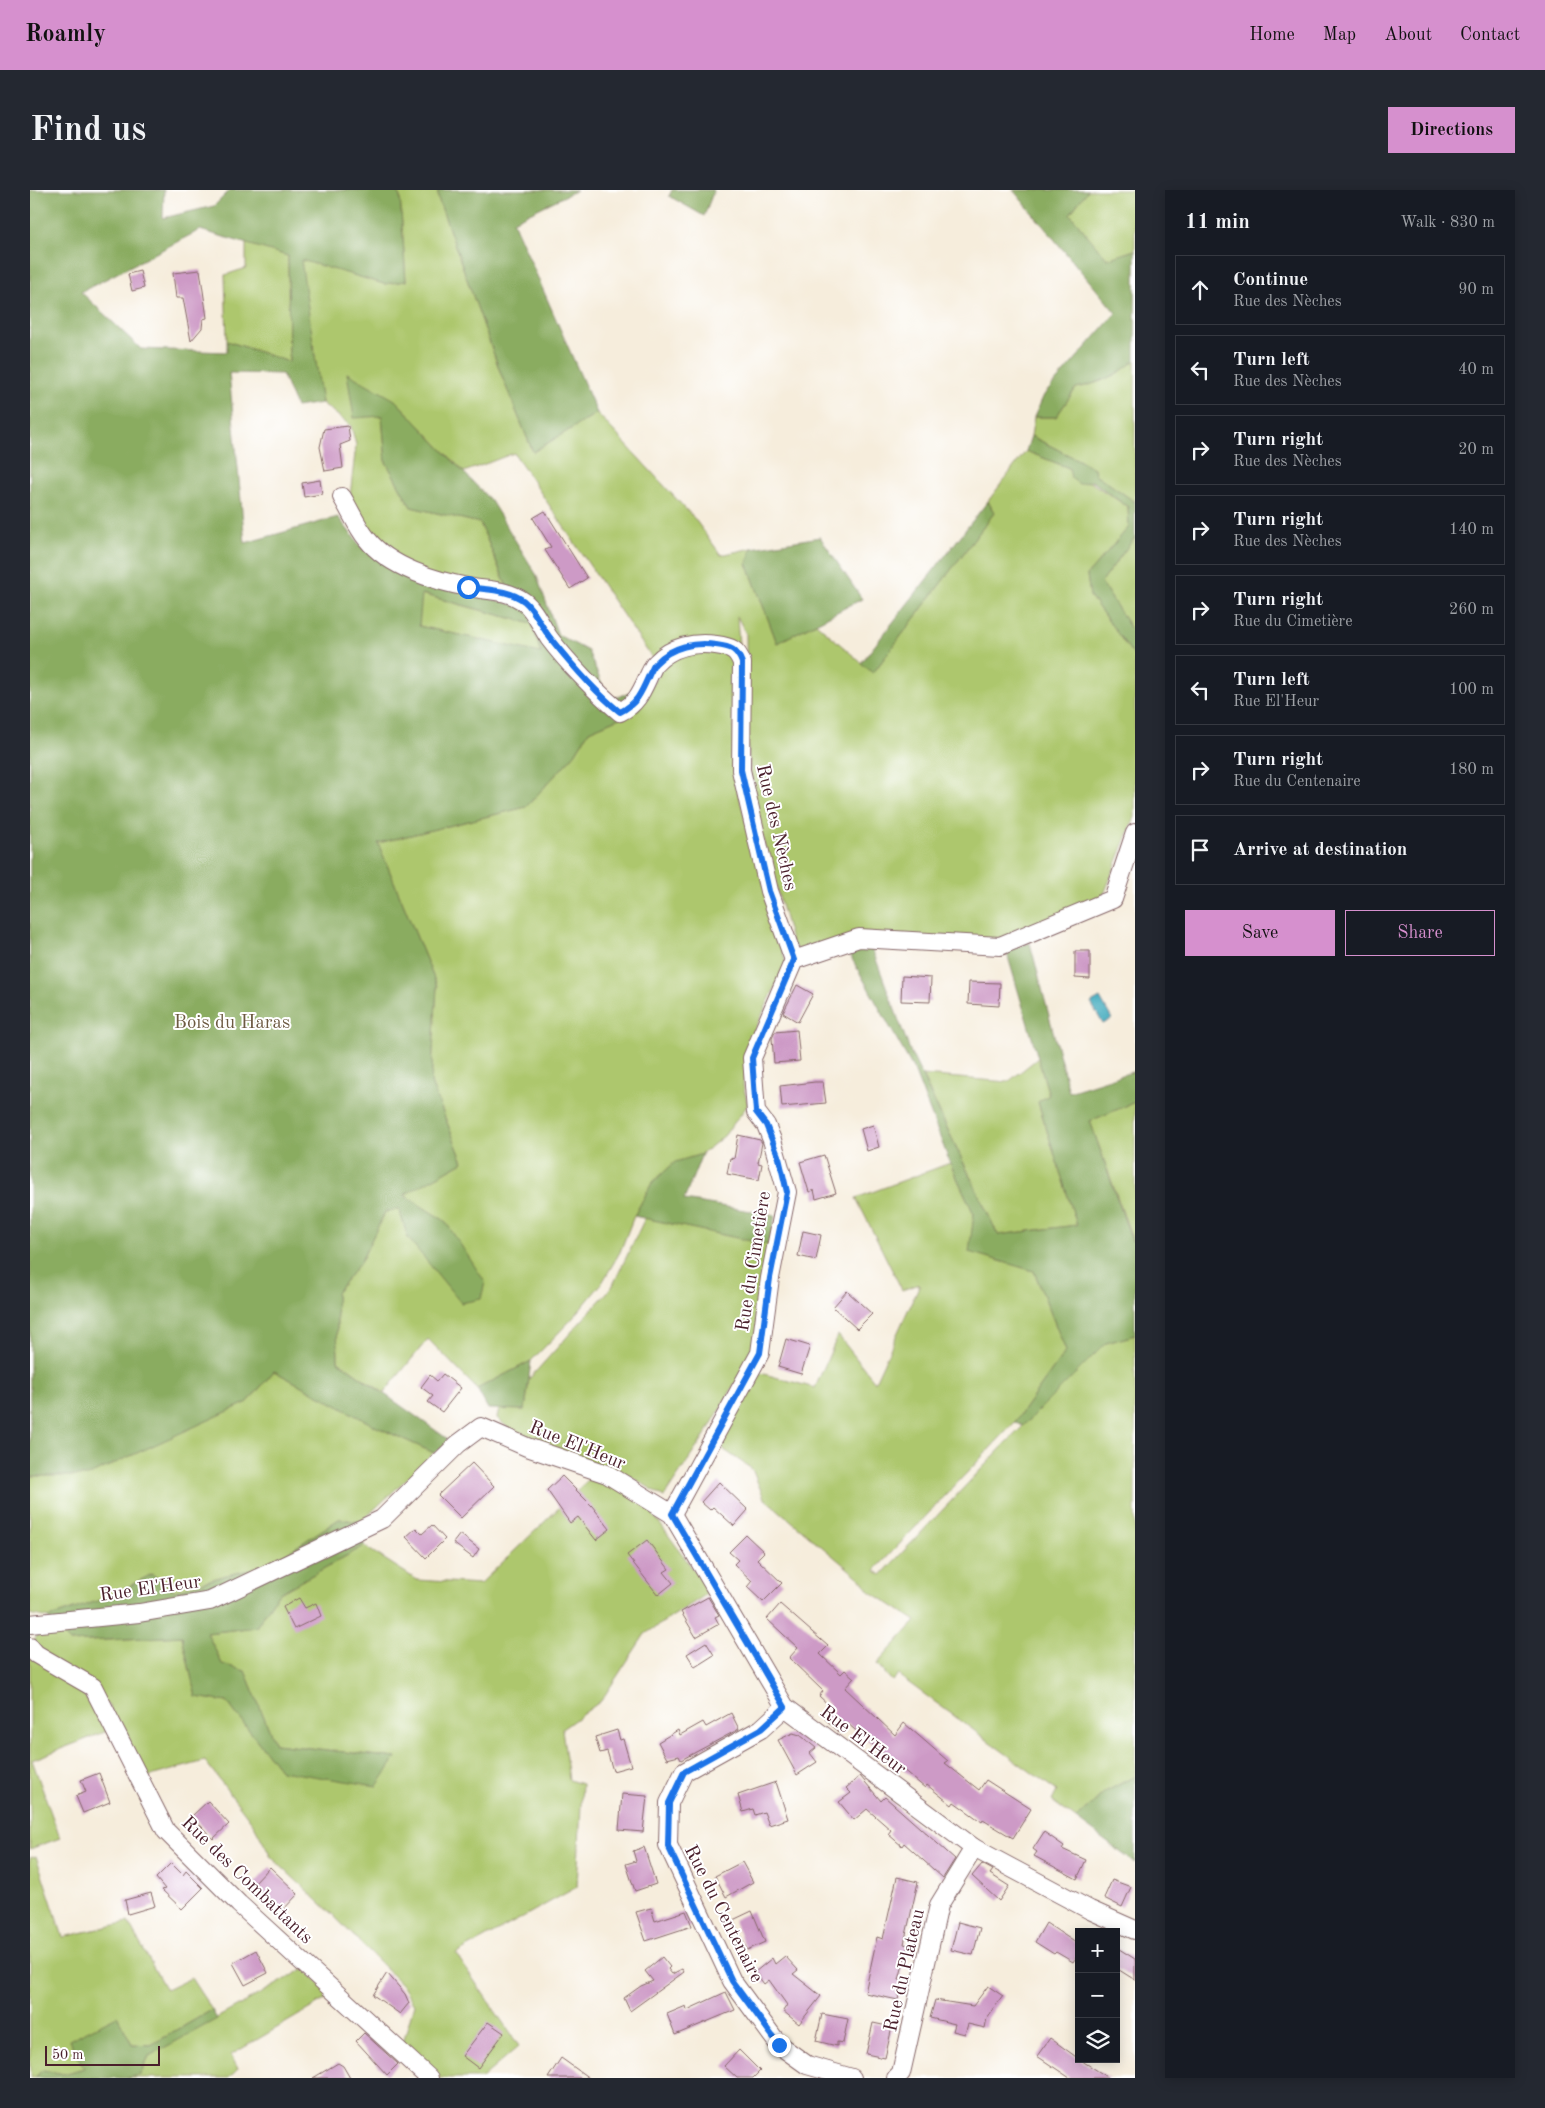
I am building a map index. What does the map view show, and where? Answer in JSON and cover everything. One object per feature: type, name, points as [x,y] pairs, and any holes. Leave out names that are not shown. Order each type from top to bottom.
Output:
[{"type":"street","name":"Rue des Nèches","points":[[342,497],[368,540],[398,564],[432,578],[468,587],[507,592],[524,602],[556,645],[620,712],[632,706],[639,698],[655,663],[679,648],[698,642],[730,647],[738,652],[742,663],[741,770],[769,891],[794,960]]},
{"type":"street","points":[[794,960],[858,938],[1000,946],[1114,900],[1135,833]]},
{"type":"street","name":"Rue du Cimetière","points":[[672,1514],[760,1353],[770,1278],[787,1192],[779,1158],[766,1125],[756,1112],[752,1058],[794,960]]},
{"type":"street","name":"Rue El'Heur","points":[[30,1624],[139,1613],[210,1601],[382,1519],[458,1444],[481,1427],[527,1447],[606,1474],[672,1514],[785,1707],[974,1848],[1090,1910],[1135,1930]]},
{"type":"street","name":"Rue des Combattants","points":[[30,1646],[36,1654],[93,1687],[166,1830],[239,1904],[429,2078]]},
{"type":"street","name":"Rue du Centenaire","points":[[785,1707],[761,1729],[684,1772],[669,1803],[668,1846],[732,1981],[779,2045],[807,2065],[852,2078]]},
{"type":"street","name":"Rue du Plateau","points":[[896,2078],[901,2073],[939,1905],[974,1848]]},
{"type":"green space","name":"Bois du Haras","points":[[30,190],[164,190],[163,218],[214,206],[230,190],[396,190],[400,197],[406,281],[384,284],[301,260],[322,403],[296,407],[282,374],[229,373],[245,543],[338,517],[362,548],[415,579],[515,605],[480,523],[411,507],[386,462],[382,416],[354,418],[347,373],[395,400],[491,501],[536,574],[558,635],[588,651],[608,699],[650,688],[638,710],[589,731],[575,754],[526,807],[378,843],[437,986],[431,1083],[463,1162],[404,1195],[445,1221],[485,1282],[481,1299],[461,1303],[408,1238],[399,1209],[385,1212],[360,1263],[336,1293],[338,1361],[452,1442],[434,1453],[377,1427],[274,1371],[248,1402],[87,1476],[30,1476]],"holes":[[[200,230],[288,256],[289,362],[227,341],[227,352],[141,349],[81,292]],[[422,594],[532,624],[541,653],[419,626]]]},
{"type":"green space","points":[[396,190],[438,190],[438,198],[501,374],[533,452],[597,413],[694,518],[721,555],[752,548],[747,563],[777,643],[816,623],[873,673],[994,513],[988,501],[1026,451],[1069,468],[1128,507],[1129,527],[1087,575],[1090,596],[1135,657],[1135,817],[1102,899],[999,942],[861,936],[803,954],[792,944],[755,811],[747,743],[746,634],[737,616],[739,646],[652,658],[514,453],[464,472],[395,400],[382,416],[386,462],[411,507],[480,523],[508,590],[432,576],[394,558],[349,504],[356,445],[351,426],[322,403],[300,259],[384,284],[406,281],[400,197]]},
{"type":"green space","points":[[438,190],[577,190],[513,221],[597,413],[533,452],[501,374],[438,198]]},
{"type":"green space","points":[[672,190],[714,190],[704,216],[669,196]]},
{"type":"green space","points":[[1013,190],[1088,190],[1070,214],[1107,259],[1135,250],[1135,360],[1107,378],[1076,388],[1056,417],[1034,417],[1044,395],[1116,313]]},
{"type":"green space","points":[[1088,190],[1135,190],[1135,250],[1107,259],[1070,214]]},
{"type":"green space","points":[[246,243],[288,256],[289,362],[227,341],[225,275],[246,268]]},
{"type":"green space","points":[[1135,360],[1135,502],[1095,474],[1094,468],[1031,436],[1034,417],[1056,417],[1076,388],[1107,378]]},
{"type":"green space","points":[[1031,436],[1094,468],[1095,474],[1135,502],[1135,537],[1101,582],[1135,635],[1135,657],[1090,596],[1087,575],[1129,527],[1128,507],[1092,481],[1079,484],[1071,478],[1069,468],[1026,451]]},
{"type":"green space","points":[[988,501],[994,513],[873,673],[861,663]]},
{"type":"green space","points":[[820,537],[862,599],[777,643],[747,563],[752,548]]},
{"type":"green space","points":[[1135,537],[1135,635],[1101,582]]},
{"type":"green space","points":[[421,594],[532,624],[541,654],[419,626]]},
{"type":"green space","points":[[688,651],[716,651],[734,657],[734,778],[786,964],[754,1032],[743,1085],[748,1105],[724,1136],[702,1154],[675,1163],[652,1183],[634,1216],[620,1252],[602,1283],[574,1317],[531,1361],[477,1389],[428,1339],[384,1393],[338,1361],[336,1293],[360,1263],[385,1212],[399,1208],[408,1238],[445,1221],[403,1195],[463,1162],[431,1083],[437,986],[378,843],[526,807],[575,754],[589,731],[638,710],[665,662]]},
{"type":"green space","points":[[1030,943],[1069,1092],[1135,1071],[1135,1102],[1090,1121],[1132,1241],[1135,1239],[1135,1335],[1106,1343],[1023,1426],[1015,1422],[1066,1351],[1034,1271],[969,1252],[974,1214],[950,1163],[914,1070],[847,950],[871,946],[911,1053],[998,1235],[1077,1225],[1038,1102],[1049,1095],[1006,950]]},
{"type":"green space","points":[[1038,1058],[1049,1095],[1038,1102],[1077,1225],[998,1235],[922,1075],[1008,1082]]},
{"type":"green space","points":[[1135,1102],[1135,1239],[1133,1241],[1090,1121]]},
{"type":"green space","points":[[702,1154],[684,1200],[775,1215],[770,1245],[634,1216],[652,1183],[675,1162]]},
{"type":"green space","points":[[950,1163],[974,1214],[970,1252],[1034,1271],[1066,1351],[1015,1422],[875,1570],[881,1575],[1005,1444],[1106,1343],[1135,1335],[1135,1776],[1105,1792],[1076,1819],[1052,1801],[1057,1791],[898,1675],[892,1681],[877,1664],[916,1621],[868,1590],[864,1582],[764,1498],[752,1469],[714,1443],[757,1372],[815,1388],[838,1335],[875,1382],[920,1284],[902,1290],[856,1198]]},
{"type":"green space","points":[[645,1218],[770,1245],[755,1349],[707,1432],[664,1497],[632,1477],[517,1436],[497,1418],[499,1409],[525,1410],[529,1379],[612,1287]]},
{"type":"green space","points":[[531,1361],[525,1410],[488,1409],[477,1389]]},
{"type":"green space","points":[[274,1371],[377,1427],[434,1453],[361,1522],[339,1519],[267,1566],[223,1576],[175,1591],[152,1574],[109,1597],[48,1618],[30,1614],[30,1476],[87,1475],[248,1402]]},
{"type":"green space","points":[[591,1477],[628,1490],[647,1506],[710,1592],[645,1634],[601,1701],[562,1729],[569,1780],[582,1784],[577,1887],[456,1954],[519,2046],[482,2078],[437,2078],[402,2046],[414,2004],[402,1985],[331,1913],[271,1857],[254,1825],[205,1761],[143,1778],[109,1706],[32,1642],[42,1630],[55,1626],[70,1642],[182,1636],[196,1697],[227,1702],[281,1771],[395,1758],[275,1744],[245,1671],[222,1664],[207,1633],[256,1627],[278,1594],[364,1546],[417,1580],[480,1584]]},
{"type":"green space","points":[[339,1519],[361,1522],[364,1546],[278,1594],[256,1627],[207,1633],[222,1664],[245,1671],[275,1744],[396,1758],[377,1786],[281,1771],[227,1702],[196,1697],[182,1636],[70,1642],[48,1618],[109,1597],[152,1574],[175,1591],[223,1576],[267,1566]]},
{"type":"green space","points":[[30,1656],[74,1682],[110,1730],[32,1760],[60,1838],[30,1849]]},
{"type":"green space","points":[[1135,1776],[1135,1863],[1076,1819],[1105,1792]]},
{"type":"green space","points":[[36,1856],[63,1937],[128,1922],[166,1990],[191,1978],[212,2010],[151,2045],[132,2044],[117,2016],[84,2068],[64,2074],[43,2070],[34,2078],[30,2078],[30,1858]]},
{"type":"green space","points":[[304,1969],[333,1995],[231,2055],[238,2069],[229,2078],[127,2078],[140,2075],[149,2056]]},
{"type":"green space","points":[[212,2010],[217,2019],[149,2056],[140,2075],[127,2078],[34,2078],[43,2070],[64,2074],[84,2068],[69,2040],[117,2016],[132,2044],[151,2045]]},
{"type":"water","points":[[1100,998],[1112,1019],[1103,1024],[1091,1003]]},
{"type":"building","points":[[200,270],[207,318],[203,319],[202,328],[191,341],[183,298],[176,298],[173,273]]},
{"type":"building","points":[[140,271],[144,288],[132,291],[128,274]]},
{"type":"building","points":[[348,426],[350,441],[340,445],[343,468],[325,471],[320,447],[324,429]]},
{"type":"building","points":[[320,480],[322,494],[304,497],[302,483]]},
{"type":"building","points":[[545,511],[587,578],[570,589],[545,550],[551,547],[533,518]]},
{"type":"building","points":[[1075,951],[1090,951],[1090,979],[1075,978]]},
{"type":"building","points":[[902,976],[931,978],[930,1002],[901,1001]]},
{"type":"building","points":[[969,982],[1000,983],[999,1006],[968,1004]]},
{"type":"building","points":[[797,985],[813,994],[798,1022],[783,1013]]},
{"type":"building","points":[[797,1030],[800,1061],[774,1063],[772,1038],[775,1032]]},
{"type":"building","points":[[823,1082],[826,1103],[782,1107],[780,1086]]},
{"type":"building","points":[[873,1125],[879,1147],[867,1151],[861,1129]]},
{"type":"building","points":[[738,1135],[760,1140],[762,1143],[758,1163],[762,1164],[759,1180],[727,1174],[730,1158],[734,1159]]},
{"type":"building","points":[[824,1155],[836,1193],[816,1199],[814,1190],[809,1192],[800,1162]]},
{"type":"building","points":[[803,1231],[821,1235],[816,1260],[798,1256]]},
{"type":"building","points":[[847,1291],[872,1314],[857,1329],[833,1307]]},
{"type":"building","points":[[786,1339],[810,1346],[801,1374],[778,1367]]},
{"type":"building","points":[[443,1374],[461,1388],[442,1412],[428,1402],[433,1396],[421,1387],[430,1375],[437,1381]]},
{"type":"building","points":[[472,1463],[494,1486],[461,1518],[438,1495]]},
{"type":"building","points":[[562,1476],[592,1506],[610,1529],[596,1540],[578,1517],[570,1523],[547,1490]]},
{"type":"building","points":[[719,1482],[748,1510],[734,1526],[713,1507],[710,1510],[701,1502]]},
{"type":"building","points":[[432,1525],[445,1539],[426,1558],[406,1537],[416,1528],[422,1534]]},
{"type":"building","points":[[460,1534],[479,1549],[473,1558],[453,1543]]},
{"type":"building","points":[[746,1535],[764,1552],[757,1559],[782,1583],[763,1602],[747,1587],[752,1581],[734,1564],[738,1560],[729,1552]]},
{"type":"building","points":[[647,1540],[669,1569],[664,1572],[673,1583],[658,1595],[627,1555]]},
{"type":"building","points":[[708,1597],[719,1615],[715,1617],[719,1624],[696,1637],[681,1612]]},
{"type":"building","points":[[299,1598],[305,1608],[316,1603],[321,1616],[294,1629],[283,1607]]},
{"type":"building","points":[[780,1604],[828,1646],[820,1654],[841,1674],[845,1670],[854,1678],[845,1688],[895,1735],[904,1723],[948,1761],[945,1763],[979,1790],[986,1780],[1031,1809],[1013,1838],[983,1820],[982,1822],[954,1802],[952,1805],[927,1785],[925,1788],[848,1724],[840,1733],[825,1719],[834,1710],[819,1696],[823,1691],[789,1658],[798,1648],[767,1619]]},
{"type":"building","points":[[706,1642],[714,1655],[695,1667],[687,1654]]},
{"type":"building","points":[[731,1713],[739,1729],[681,1760],[679,1756],[667,1759],[658,1742],[678,1730],[680,1735],[703,1722],[706,1727]]},
{"type":"building","points":[[617,1730],[620,1740],[623,1739],[631,1766],[613,1771],[607,1751],[600,1753],[595,1737]]},
{"type":"building","points":[[793,1733],[800,1735],[816,1748],[810,1753],[817,1762],[797,1775],[778,1740]]},
{"type":"building","points":[[99,1773],[110,1802],[83,1813],[76,1796],[86,1792],[81,1780]]},
{"type":"building","points":[[860,1776],[881,1801],[885,1797],[955,1859],[943,1878],[904,1843],[902,1846],[888,1834],[891,1830],[867,1809],[854,1820],[839,1802],[851,1793],[846,1788]]},
{"type":"building","points":[[776,1782],[788,1819],[769,1825],[764,1812],[755,1815],[753,1809],[743,1812],[738,1795]]},
{"type":"building","points":[[622,1794],[647,1796],[643,1832],[619,1830]]},
{"type":"building","points":[[208,1801],[229,1824],[213,1839],[192,1816]]},
{"type":"building","points":[[1044,1832],[1064,1846],[1062,1849],[1086,1860],[1077,1879],[1034,1856],[1037,1852],[1033,1849]]},
{"type":"building","points":[[644,1847],[656,1884],[635,1891],[626,1864],[636,1861],[633,1851]]},
{"type":"building","points":[[742,1862],[753,1882],[726,1897],[715,1876]]},
{"type":"building","points":[[171,1863],[183,1875],[186,1871],[203,1888],[182,1909],[162,1890],[165,1889],[156,1878]]},
{"type":"building","points":[[982,1864],[993,1870],[990,1874],[1009,1886],[999,1901],[972,1876]]},
{"type":"building","points":[[270,1867],[298,1894],[282,1911],[253,1885]]},
{"type":"building","points":[[897,1877],[918,1882],[904,1944],[908,1945],[899,1980],[902,1980],[898,2000],[865,1993],[877,1937],[883,1939]]},
{"type":"building","points":[[1112,1880],[1131,1887],[1122,1907],[1104,1898]]},
{"type":"building","points":[[151,1893],[155,1906],[128,1914],[125,1900]]},
{"type":"building","points":[[651,1908],[655,1921],[686,1911],[692,1926],[646,1941],[636,1912]]},
{"type":"building","points":[[752,1911],[765,1942],[747,1950],[733,1920]]},
{"type":"building","points":[[958,1922],[980,1928],[973,1955],[951,1950]]},
{"type":"building","points":[[1046,1923],[1075,1942],[1075,1959],[1073,1962],[1056,1952],[1054,1954],[1035,1942]]},
{"type":"building","points":[[256,1950],[268,1973],[245,1985],[233,1963]]},
{"type":"building","points":[[1120,1950],[1135,1959],[1135,1980],[1120,1971]]},
{"type":"building","points":[[785,1956],[798,1970],[793,1974],[821,1996],[799,2024],[783,2011],[787,2005],[769,1980],[764,1984],[755,1972],[772,1958],[775,1964]]},
{"type":"building","points":[[662,1957],[670,1967],[668,1969],[672,1974],[682,1969],[684,1972],[630,2011],[624,1998],[641,1986],[653,1981],[645,1971]]},
{"type":"building","points":[[387,1973],[405,1994],[409,2003],[400,2014],[373,1995]]},
{"type":"building","points":[[988,1986],[1003,1996],[987,2018],[985,2028],[968,2024],[965,2034],[953,2031],[955,2024],[930,2018],[935,2000],[973,2006]]},
{"type":"building","points":[[726,1992],[735,2010],[675,2035],[667,2014],[686,2006],[687,2010]]},
{"type":"building","points":[[822,2014],[848,2019],[843,2043],[837,2042],[837,2046],[816,2041]]},
{"type":"building","points":[[488,2022],[504,2033],[478,2068],[462,2056]]},
{"type":"building","points":[[873,2023],[892,2027],[885,2058],[866,2054]]},
{"type":"building","points":[[364,2033],[398,2064],[387,2075],[356,2041]]},
{"type":"building","points":[[1050,2038],[1075,2056],[1075,2063],[1085,2063],[1109,2078],[1070,2078],[1037,2056]]},
{"type":"building","points":[[739,2050],[760,2071],[753,2078],[737,2078],[724,2066]]},
{"type":"building","points":[[561,2058],[589,2078],[548,2078]]},
{"type":"building","points":[[338,2063],[343,2066],[350,2078],[313,2078]]},
{"type":"route","points":[[468,587],[507,592],[524,602],[538,618],[550,638],[579,671],[620,712],[632,706],[639,698],[655,663],[679,648],[698,642],[730,647],[738,652],[742,663],[741,770],[769,891],[794,960],[752,1058],[756,1112],[766,1125],[779,1158],[787,1192],[770,1278],[760,1353],[672,1514],[785,1707],[761,1729],[684,1772],[669,1803],[668,1846],[732,1981],[779,2045]]}]
